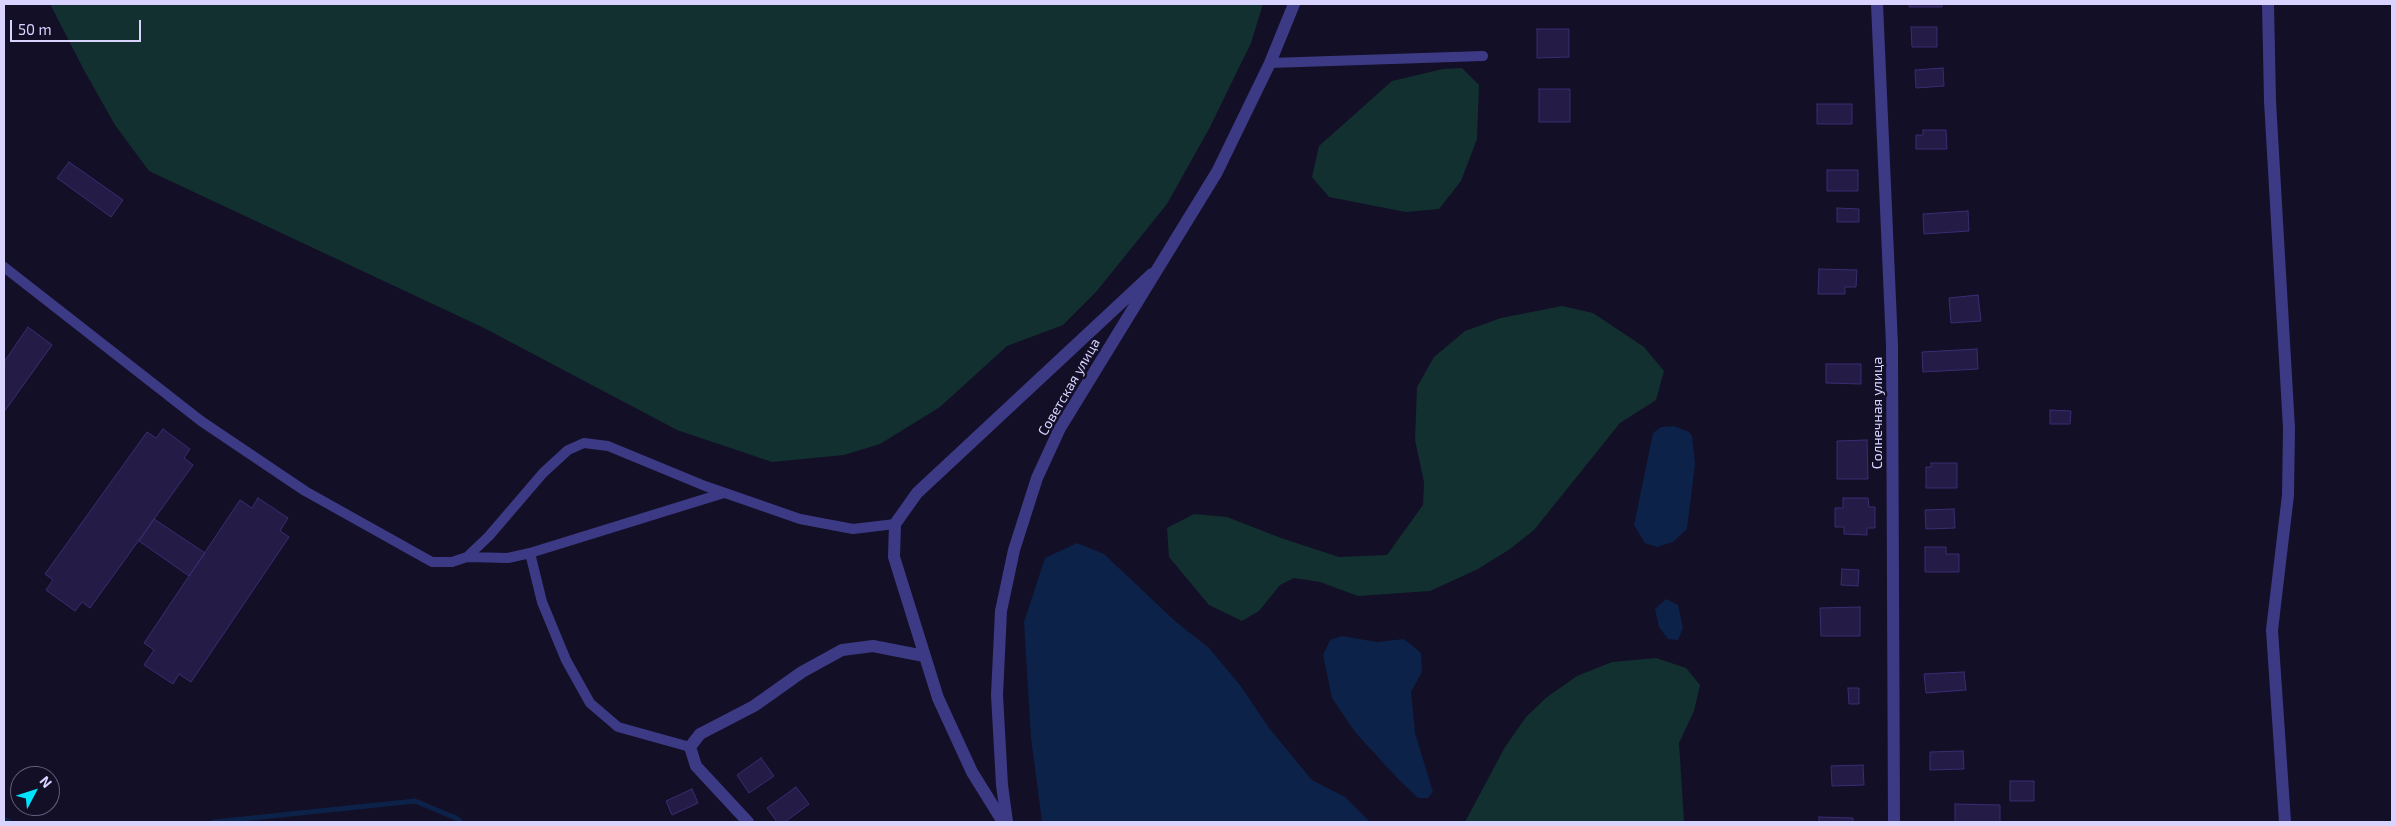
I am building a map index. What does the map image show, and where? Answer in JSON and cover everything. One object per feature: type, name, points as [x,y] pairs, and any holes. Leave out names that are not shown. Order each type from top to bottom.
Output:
[{"type":"street","name":"Советская улица","points":[[1007,822],[1002,785],[997,695],[1001,611],[1014,550],[1037,478],[1060,428],[1217,172],[1270,62],[1294,4]]},
{"type":"street","name":"Солнечная улица","points":[[1877,4],[1892,345],[1894,822]]},
{"type":"street","points":[[2268,4],[2270,101],[2289,428],[2288,495],[2272,630],[2285,822]]},
{"type":"street","points":[[1002,822],[972,772],[938,698],[894,557],[895,524],[917,493],[1159,268]]},
{"type":"street","points":[[748,822],[696,766],[690,747],[700,734],[754,706],[802,672],[842,650],[873,646],[924,656]]},
{"type":"lane","points":[[1270,62],[1483,56]]},
{"type":"lane","points":[[4,267],[201,421],[305,491],[432,562],[452,562],[467,557],[508,558],[530,553],[724,493]]},
{"type":"lane","points":[[467,557],[489,536],[543,473],[568,450],[584,443],[608,446],[724,493],[800,520],[852,529],[895,524]]},
{"type":"lane","points":[[530,553],[542,602],[566,660],[590,703],[618,727],[690,747]]},
{"type":"green space","points":[[50,4],[1263,4],[1251,43],[1209,129],[1167,204],[1096,292],[1063,325],[1007,346],[940,407],[880,444],[844,455],[772,462],[677,430],[484,328],[149,171],[115,125]]},
{"type":"green space","points":[[1462,68],[1479,85],[1477,139],[1461,181],[1439,209],[1406,212],[1329,197],[1312,177],[1319,146],[1392,81],[1443,69]]},
{"type":"green space","points":[[1562,306],[1593,313],[1644,347],[1664,371],[1656,400],[1620,423],[1534,530],[1510,549],[1478,569],[1430,591],[1358,596],[1320,582],[1294,578],[1280,585],[1259,611],[1242,621],[1209,605],[1169,557],[1167,528],[1194,514],[1227,517],[1281,538],[1339,557],[1387,555],[1423,505],[1424,482],[1415,440],[1417,387],[1434,357],[1465,331],[1501,318]]},
{"type":"green space","points":[[1656,658],[1686,668],[1700,685],[1694,711],[1679,743],[1684,822],[1465,822],[1505,747],[1526,717],[1547,697],[1577,676],[1612,662]]},
{"type":"water","points":[[1674,426],[1689,432],[1692,436],[1695,464],[1687,529],[1673,542],[1657,547],[1645,543],[1634,525],[1653,433],[1661,427]]},
{"type":"water","points":[[1077,543],[1104,554],[1175,621],[1209,648],[1240,685],[1269,728],[1312,780],[1345,797],[1370,822],[1042,822],[1031,738],[1024,622],[1045,558]]},
{"type":"water","points":[[1666,599],[1678,605],[1683,628],[1678,640],[1668,639],[1659,627],[1655,609]]},
{"type":"water","points":[[1342,636],[1377,642],[1404,639],[1421,653],[1422,672],[1411,692],[1415,733],[1433,792],[1428,798],[1418,798],[1398,779],[1355,732],[1332,698],[1323,655],[1330,640]]},
{"type":"building","points":[[1909,4],[1942,4],[1942,7],[1909,7]]},
{"type":"building","points":[[1911,27],[1937,27],[1937,47],[1912,47]]},
{"type":"building","points":[[1537,29],[1569,29],[1569,57],[1537,58]]},
{"type":"building","points":[[1943,68],[1944,86],[1916,88],[1915,70]]},
{"type":"building","points":[[1539,89],[1570,89],[1570,122],[1539,122]]},
{"type":"building","points":[[1817,104],[1852,104],[1852,124],[1817,124]]},
{"type":"building","points":[[1923,130],[1946,130],[1947,149],[1916,149],[1916,135],[1923,135]]},
{"type":"building","points":[[69,162],[123,200],[111,217],[57,178]]},
{"type":"building","points":[[1827,170],[1858,170],[1858,191],[1827,191]]},
{"type":"building","points":[[1837,208],[1859,209],[1859,222],[1837,222]]},
{"type":"building","points":[[1968,211],[1969,231],[1924,234],[1923,214]]},
{"type":"building","points":[[1819,269],[1857,270],[1856,287],[1845,287],[1845,294],[1818,294]]},
{"type":"building","points":[[1978,295],[1981,321],[1951,323],[1949,298]]},
{"type":"building","points":[[28,327],[52,345],[4,412],[4,362]]},
{"type":"building","points":[[1977,349],[1978,369],[1923,372],[1922,352]]},
{"type":"building","points":[[1826,364],[1861,364],[1861,384],[1826,383]]},
{"type":"building","points":[[2050,410],[2071,411],[2070,424],[2050,424]]},
{"type":"building","points":[[163,429],[190,449],[184,458],[193,465],[90,608],[82,602],[75,611],[46,590],[53,580],[45,574],[147,432],[156,438]]},
{"type":"building","points":[[1867,440],[1868,479],[1837,479],[1837,441]]},
{"type":"building","points":[[1931,463],[1957,463],[1957,488],[1926,488],[1926,467],[1931,467]]},
{"type":"building","points":[[258,498],[288,518],[280,531],[289,537],[191,682],[179,674],[173,684],[144,665],[154,650],[144,643],[240,500],[252,508]]},
{"type":"building","points":[[1843,498],[1868,498],[1869,507],[1875,507],[1875,528],[1867,528],[1867,535],[1844,534],[1844,527],[1835,527],[1835,508],[1843,508]]},
{"type":"building","points":[[1954,509],[1955,528],[1926,529],[1925,510]]},
{"type":"building","points":[[154,519],[205,553],[189,576],[139,541]]},
{"type":"building","points":[[1925,547],[1946,547],[1946,554],[1959,554],[1959,572],[1925,572]]},
{"type":"building","points":[[1842,569],[1859,570],[1858,586],[1841,585]]},
{"type":"building","points":[[1860,607],[1860,636],[1821,636],[1820,608]]},
{"type":"building","points":[[1964,672],[1966,690],[1926,693],[1924,674]]},
{"type":"building","points":[[1848,688],[1859,688],[1859,704],[1849,704]]},
{"type":"building","points":[[1963,751],[1964,769],[1930,770],[1930,752]]},
{"type":"building","points":[[761,758],[774,776],[749,793],[737,775]]},
{"type":"building","points":[[1863,765],[1864,785],[1832,786],[1831,766]]},
{"type":"building","points":[[2010,781],[2034,781],[2034,801],[2010,801]]},
{"type":"building","points":[[796,787],[809,804],[785,822],[777,822],[767,808]]},
{"type":"building","points":[[692,789],[698,803],[672,815],[666,801]]},
{"type":"building","points":[[1955,804],[2000,805],[2000,822],[1955,822]]},
{"type":"building","points":[[1819,817],[1853,818],[1853,822],[1819,822]]},
{"type":"waterway","points":[[214,822],[415,801],[456,818],[461,822]]},
{"type":"waterway","points":[[4,819],[10,822]]}]
